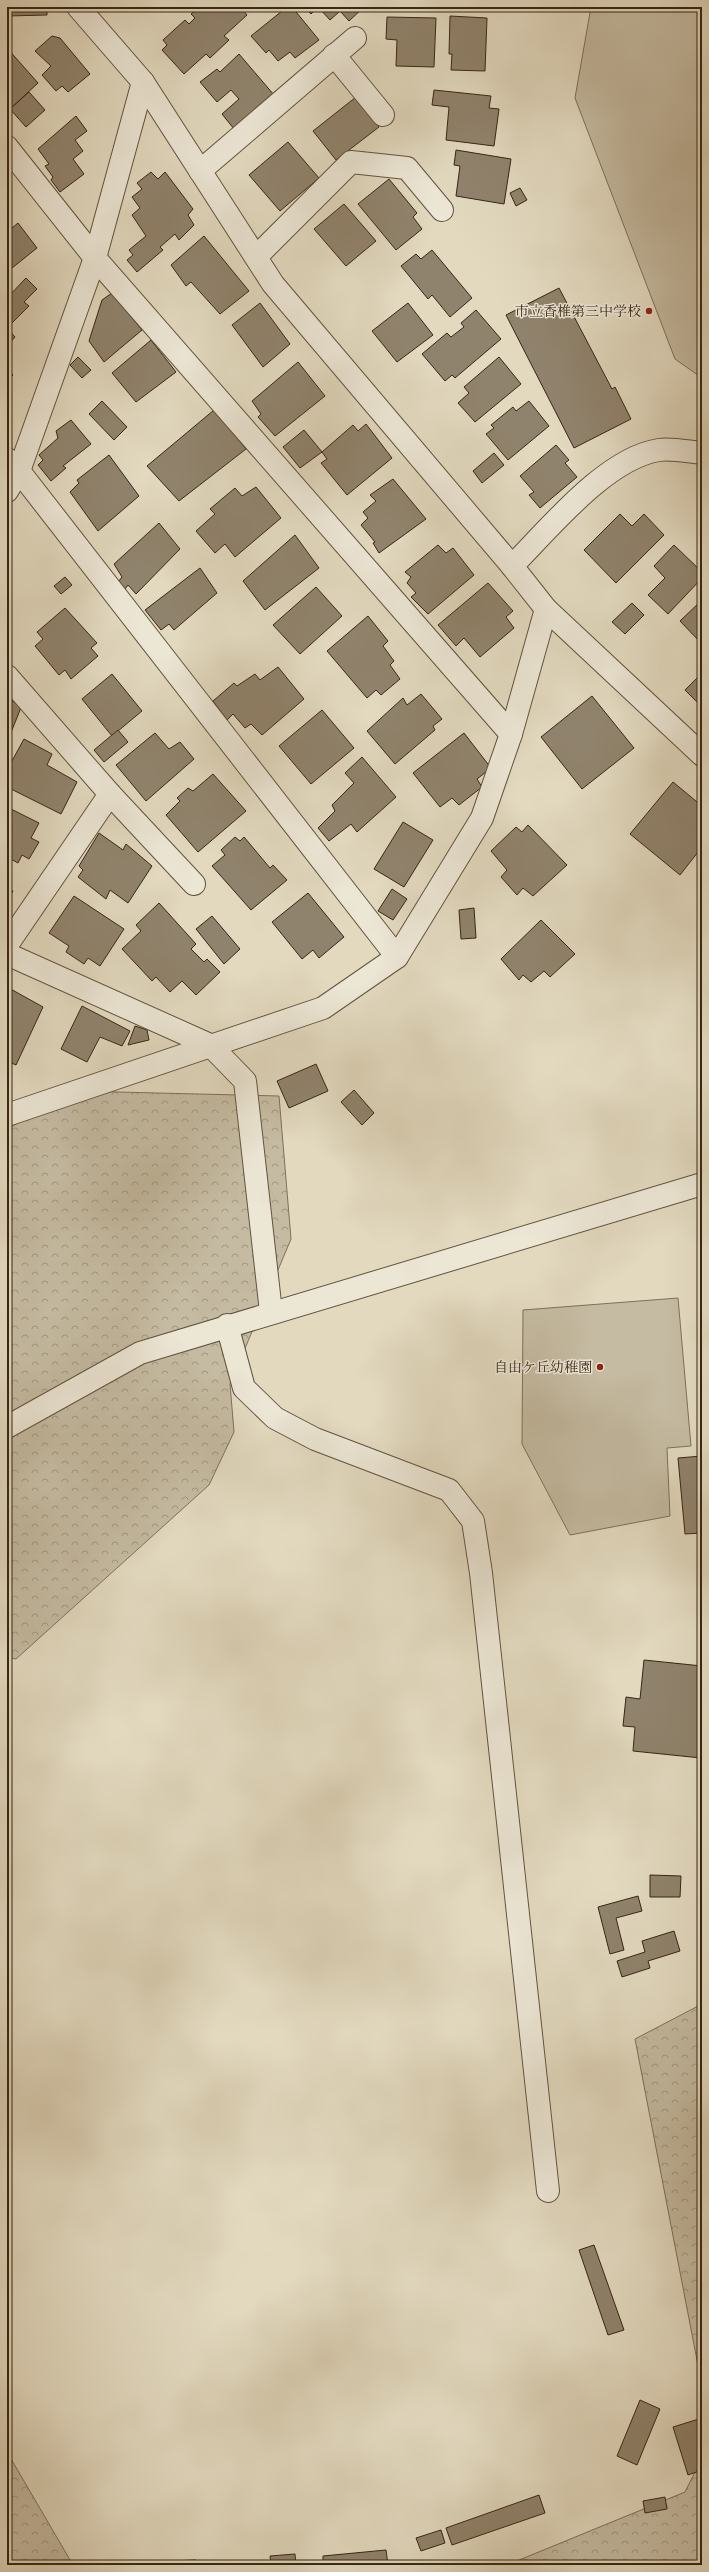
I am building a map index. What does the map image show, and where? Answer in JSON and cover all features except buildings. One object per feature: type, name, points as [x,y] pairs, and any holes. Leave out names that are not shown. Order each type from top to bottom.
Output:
[{"type":"street","points":[[78,7],[143,82],[273,284],[512,566],[546,609],[702,755]]},
{"type":"street","points":[[200,171],[355,38]]},
{"type":"street","points":[[334,55],[383,115]]},
{"type":"street","points":[[7,491],[13,465],[95,258],[143,82]]},
{"type":"street","points":[[7,147],[95,258],[511,734]]},
{"type":"street","points":[[256,257],[350,162],[407,168],[442,210]]},
{"type":"street","points":[[512,566],[589,488],[628,460],[660,450],[702,453]]},
{"type":"street","points":[[13,465],[397,957]]},
{"type":"street","points":[[7,1114],[323,1008],[397,957],[482,818],[511,734],[546,609]]},
{"type":"street","points":[[7,676],[110,794],[194,884]]},
{"type":"street","points":[[7,945],[110,794]]},
{"type":"street","points":[[7,954],[210,1045],[245,1082],[270,1312]]},
{"type":"street","points":[[7,1427],[140,1353],[270,1312],[702,1184]]},
{"type":"street","points":[[227,1325],[244,1388],[275,1418],[315,1439],[449,1490],[474,1521],[482,1581],[548,2191]]},
{"type":"green space","points":[[591,7],[702,7],[702,378],[675,359],[575,98]]},
{"type":"green space","points":[[77,1091],[279,1096],[291,1239],[230,1384],[234,1432],[209,1485],[16,1659],[7,1657],[7,1129]]},
{"type":"green space","points":[[678,1298],[691,1446],[667,1448],[670,1516],[570,1535],[522,1444],[523,1310]]},
{"type":"green space","points":[[702,2004],[702,2386],[635,2039]]},
{"type":"green space","points":[[7,2452],[73,2565],[7,2565]]},
{"type":"green space","points":[[702,2458],[702,2565],[507,2565],[685,2492]]},
{"type":"place","name":"市立香椎第三中学校","points":[[649,311]]},
{"type":"place","name":"自由ケ丘幼稚園","points":[[600,1367]]}]
